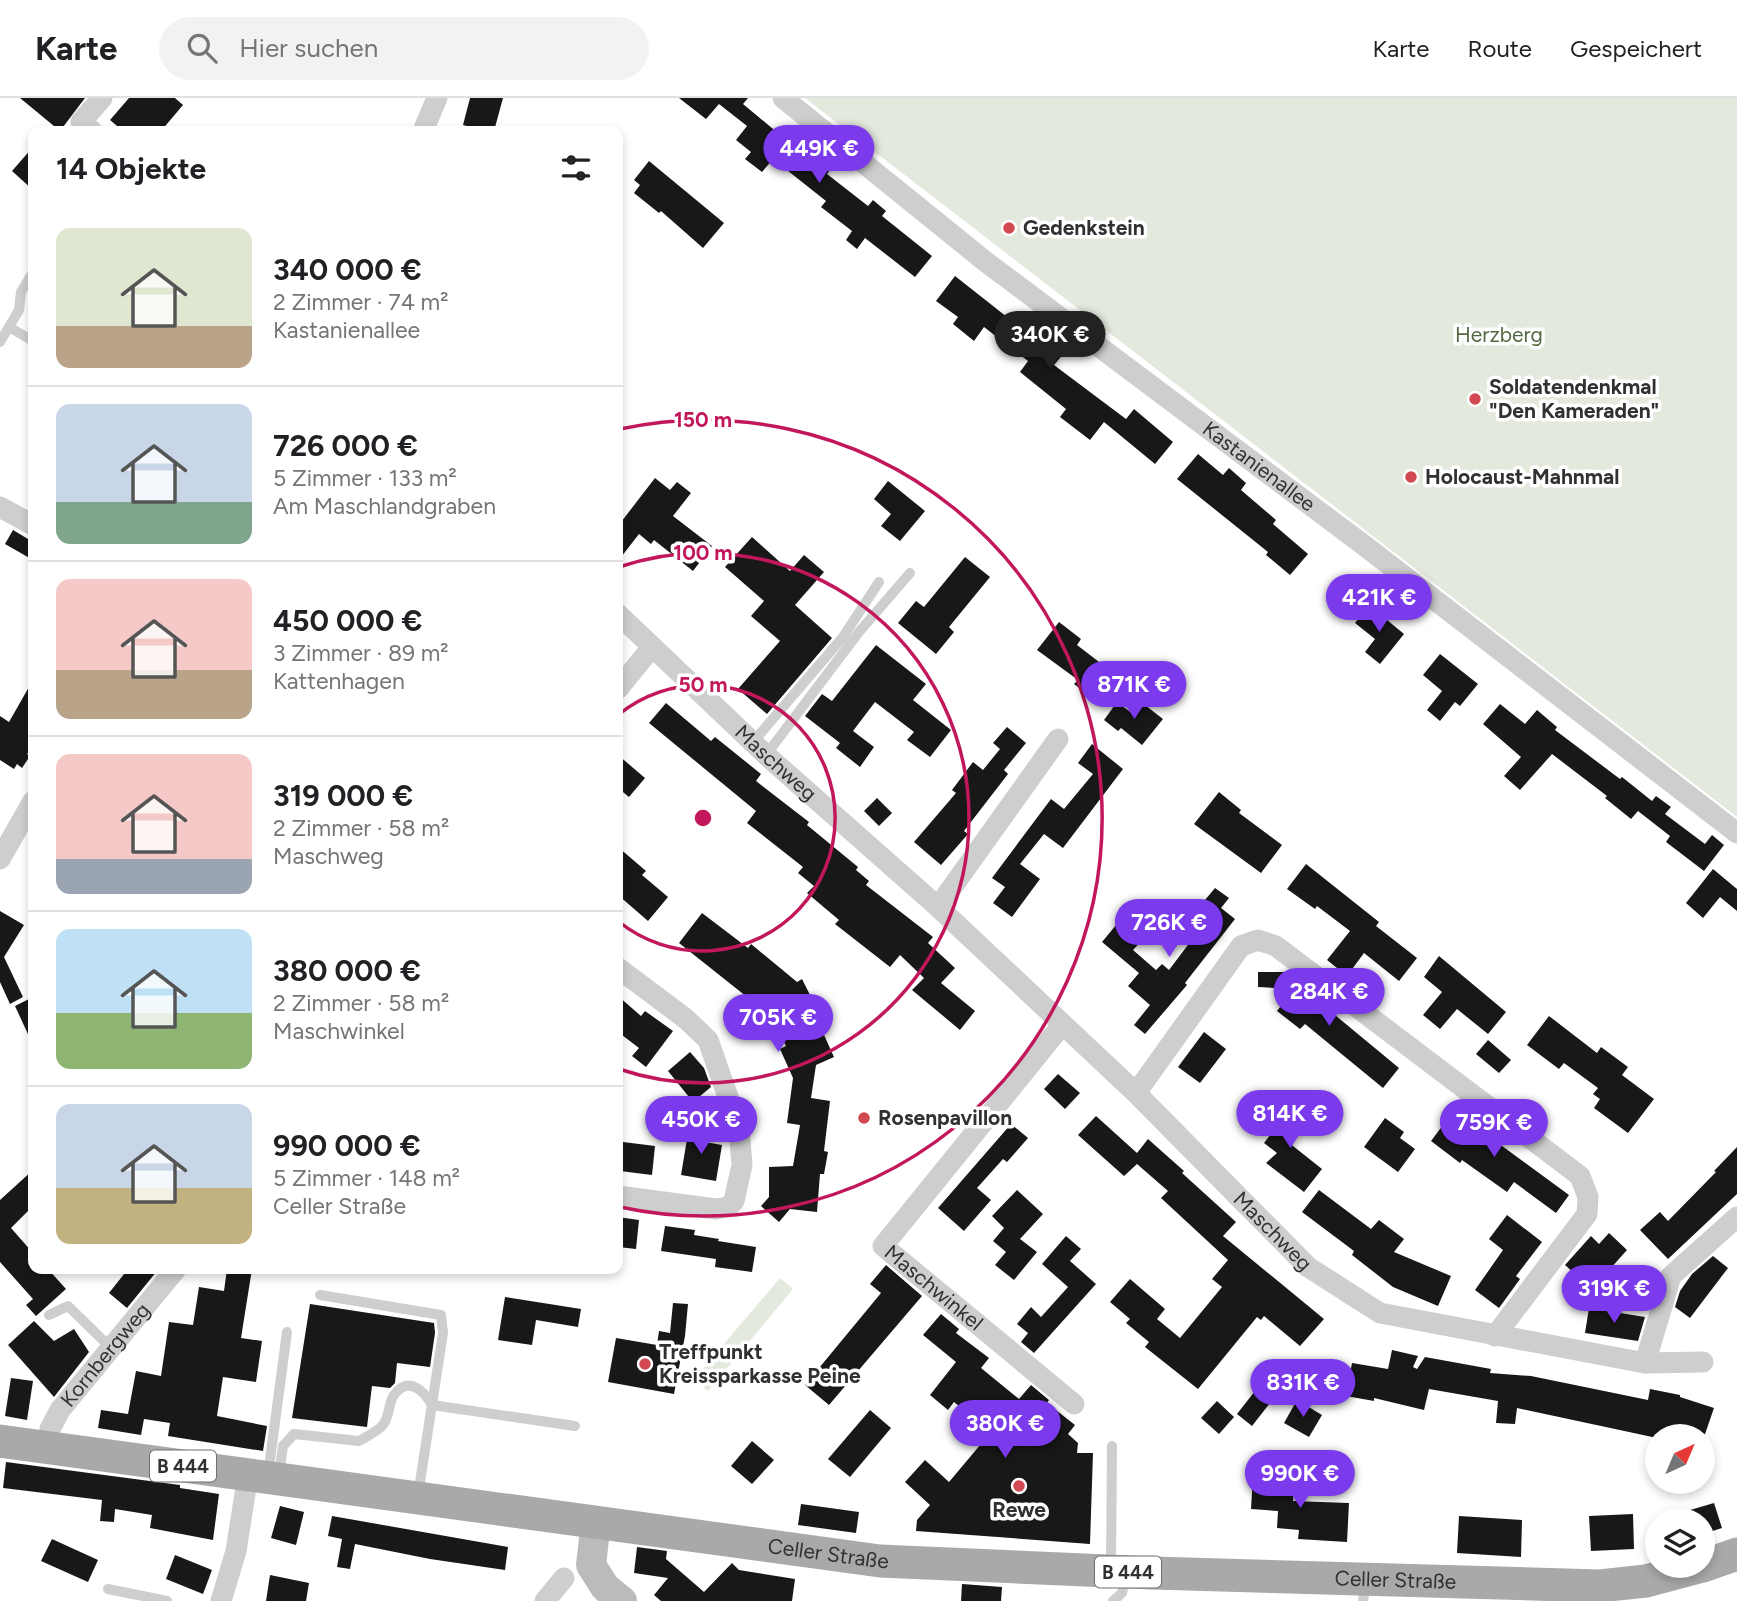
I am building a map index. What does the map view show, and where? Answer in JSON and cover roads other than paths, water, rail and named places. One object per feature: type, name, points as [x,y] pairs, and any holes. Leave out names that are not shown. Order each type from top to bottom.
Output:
[{"type":"main road","name":"Celler Straße","points":[[0,1441],[880,1561],[1116,1581],[1364,1590],[1442,1586],[1600,1586],[1657,1589]]},
{"type":"main road","name":"B 444","points":[[1715,1562],[1737,1554]]},
{"type":"main road","name":"B 444","points":[[1657,1589],[1679,1578]]},
{"type":"street","points":[[86,126],[81,122],[102,98]]},
{"type":"street","points":[[425,126],[437,98]]},
{"type":"street","name":"Kastanienallee","points":[[783,98],[986,262],[1365,545],[1737,833]]},
{"type":"street","points":[[0,507],[28,522]]},
{"type":"street","name":"Maschweg","points":[[623,619],[759,749],[938,907],[1136,1093],[1308,1267],[1380,1313],[1645,1363],[1703,1362]]},
{"type":"street","points":[[623,683],[652,647]]},
{"type":"street","points":[[938,907],[1058,739]]},
{"type":"street","points":[[0,859],[28,810]]},
{"type":"street","points":[[1136,1093],[1241,946],[1258,940],[1276,946],[1580,1176],[1588,1197],[1587,1214],[1495,1336]]},
{"type":"street","points":[[623,972],[686,1019],[708,1040],[739,1128],[742,1165],[734,1201],[728,1208],[716,1209],[623,1197]]},
{"type":"street","name":"Maschwinkel","points":[[1062,1025],[883,1246],[1074,1404]]},
{"type":"street","points":[[1645,1363],[1671,1276],[1737,1217]]},
{"type":"street","name":"Kornbergweg","points":[[47,1448],[50,1429],[60,1410],[172,1274]]},
{"type":"street","points":[[221,1601],[236,1551],[265,1478]]},
{"type":"street","points":[[596,1522],[591,1565],[605,1587],[622,1601]]},
{"type":"street","points":[[545,1601],[564,1578]]},
{"type":"lane","points":[[0,342],[19,310],[21,292],[28,280]]},
{"type":"lane","points":[[9,327],[28,338]]},
{"type":"lane","points":[[759,749],[910,573]]},
{"type":"lane","points":[[759,749],[843,637],[878,582]]},
{"type":"lane","points":[[320,1295],[441,1315],[443,1333],[418,1497]]},
{"type":"lane","points":[[49,1315],[68,1306],[111,1348]]},
{"type":"lane","points":[[265,1478],[287,1332]]},
{"type":"lane","points":[[265,1478],[283,1446],[294,1434],[359,1441],[384,1425],[394,1395],[404,1387],[415,1386],[424,1392],[432,1405]]},
{"type":"lane","points":[[432,1405],[575,1426]]},
{"type":"lane","points":[[1112,1446],[1116,1581]]},
{"type":"lane","points":[[108,1589],[167,1601]]},
{"type":"place","name":"Gedenkstein","points":[[1009,228]]},
{"type":"place","name":"Soldatendenkmal \"Den Kameraden\"","points":[[1475,399]]},
{"type":"place","name":"Holocaust-Mahnmal","points":[[1411,477]]},
{"type":"place","name":"Rosenpavillon","points":[[864,1118]]},
{"type":"place","name":"Treffpunkt Kreissparkasse Peine","points":[[645,1364]]},
{"type":"place","name":"Rewe","points":[[1019,1486]]},
{"type":"park label","name":"Herzberg","points":[[1499,335]]}]
